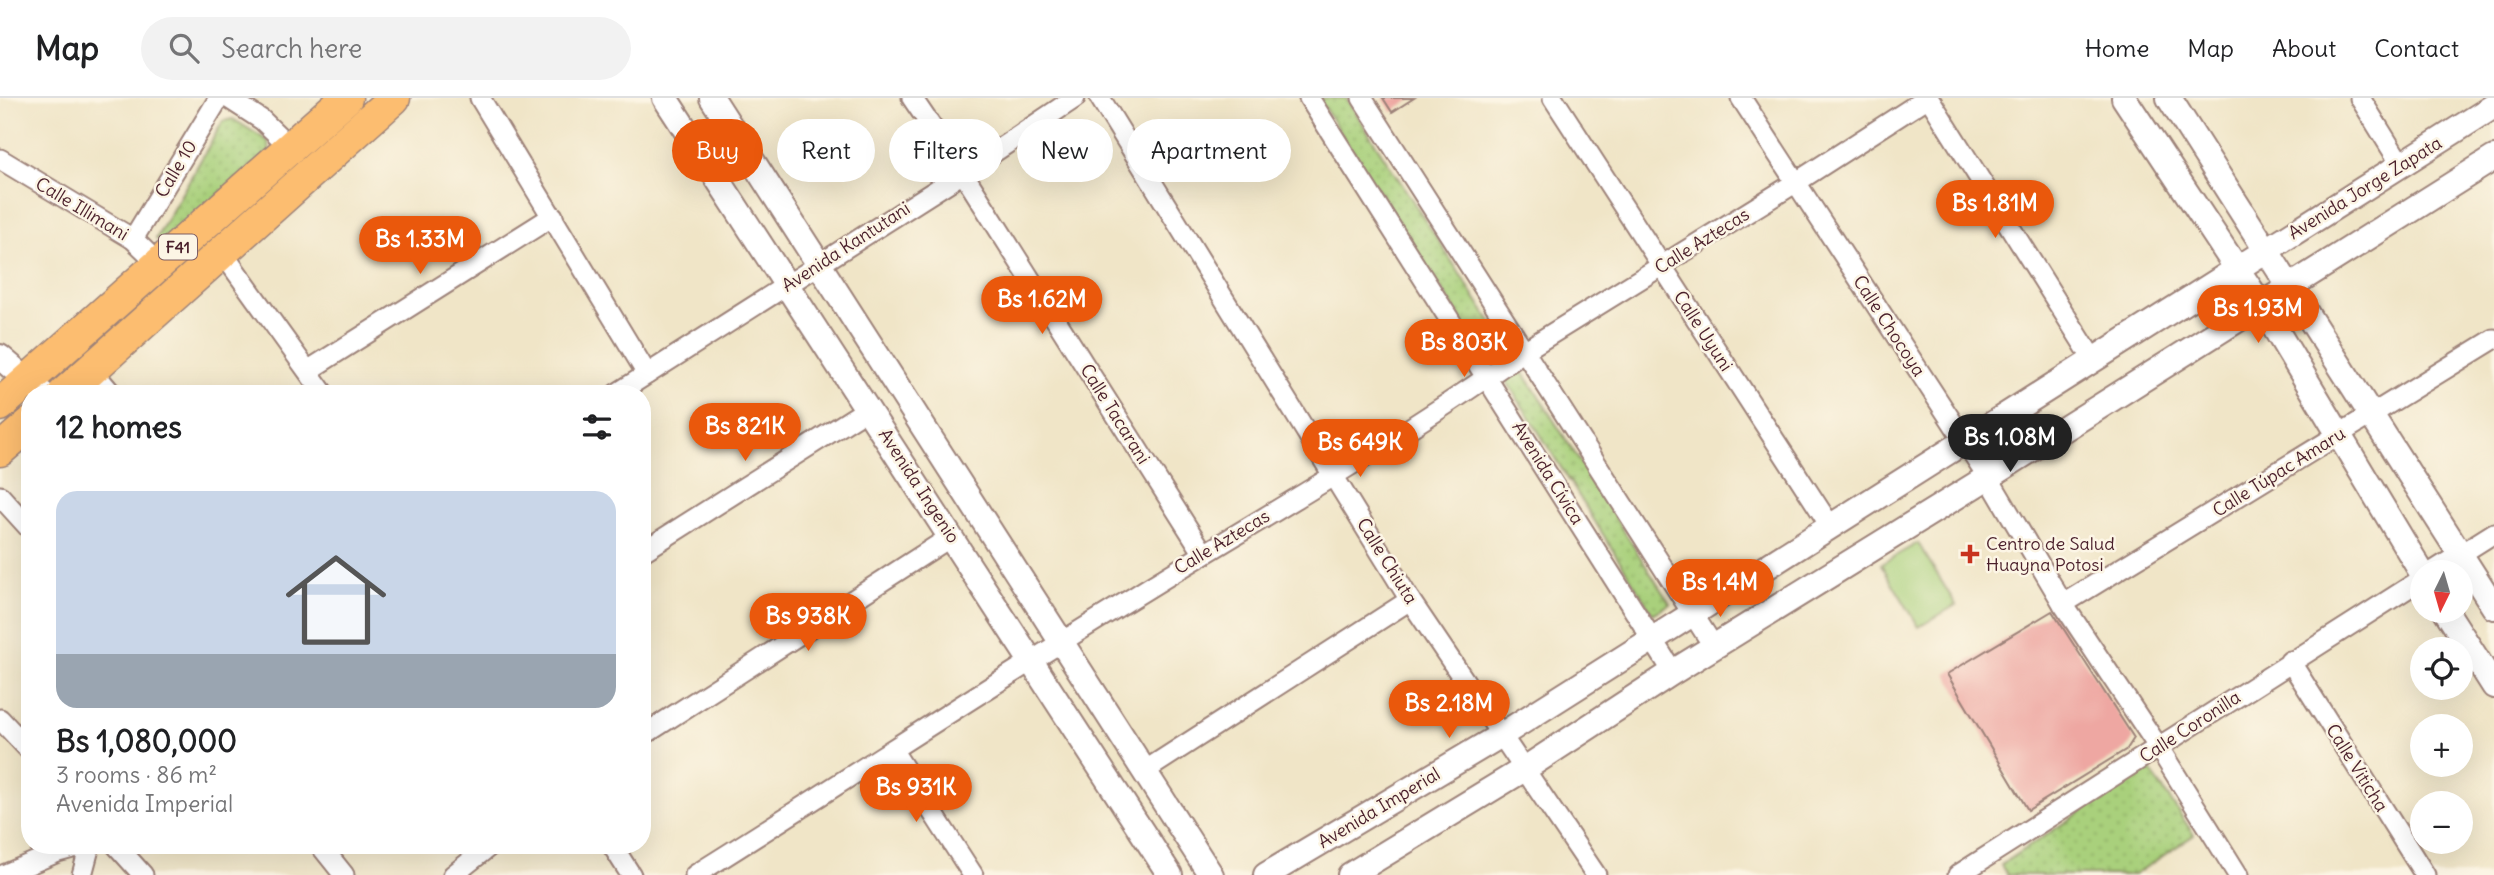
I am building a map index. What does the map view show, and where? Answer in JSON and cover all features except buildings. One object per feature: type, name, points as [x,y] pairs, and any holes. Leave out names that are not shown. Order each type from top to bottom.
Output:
[{"type":"main road","name":"F41","points":[[31,385],[159,264],[346,98]]},
{"type":"main road","name":"F41","points":[[74,385],[394,98]]},
{"type":"main road","points":[[0,450],[21,432]]},
{"type":"street","name":"Calle 10","points":[[133,239],[219,98]]},
{"type":"street","points":[[228,98],[262,120],[290,147]]},
{"type":"street","points":[[480,98],[647,374]]},
{"type":"street","name":"Avenida Ingenio","points":[[666,98],[1171,875]]},
{"type":"street","name":"Avenida Ingenio","points":[[712,98],[1211,875]]},
{"type":"street","name":"Calle Tacarani","points":[[912,98],[926,119]]},
{"type":"street","name":"Avenida Kantutani","points":[[1003,146],[1074,98]]},
{"type":"street","name":"Calle Chiuta","points":[[1100,98],[1410,600],[1596,875]]},
{"type":"street","name":"Avenida Cívica","points":[[1310,98],[1674,672]]},
{"type":"street","points":[[1362,98],[1714,647]]},
{"type":"street","name":"Calle Uyuni","points":[[1553,98],[1831,527]]},
{"type":"street","name":"Calle Chocoya","points":[[1741,98],[1965,441],[2063,604],[2159,748],[2238,875]]},
{"type":"street","points":[[1928,98],[2094,361]]},
{"type":"street","name":"Calle Aztecas","points":[[695,875],[1062,641],[1334,475],[1487,378],[1524,351],[1928,98]]},
{"type":"street","points":[[2124,98],[2261,305],[2414,560]]},
{"type":"street","points":[[2169,98],[2494,607]]},
{"type":"street","points":[[2360,98],[2402,166]]},
{"type":"street","name":"Avenida Jorge Zapata","points":[[2236,269],[2494,106]]},
{"type":"street","points":[[1350,875],[1526,768],[1674,672],[2494,158]]},
{"type":"street","name":"Calle Illimani","points":[[0,159],[133,239],[159,264]]},
{"type":"street","name":"Avenida Kantutani","points":[[630,385],[949,182]]},
{"type":"street","name":"Calle Tacarani","points":[[969,182],[1204,554]]},
{"type":"street","points":[[309,370],[553,216]]},
{"type":"street","points":[[222,252],[318,385]]},
{"type":"street","name":"Avenida Imperial","points":[[1266,875],[1503,734],[2236,269]]},
{"type":"street","name":"Calle Túpac Amaru","points":[[2063,604],[2494,339]]},
{"type":"street","points":[[0,357],[19,396]]},
{"type":"street","points":[[91,369],[104,385]]},
{"type":"street","points":[[651,546],[869,408]]},
{"type":"street","points":[[0,496],[21,519]]},
{"type":"street","points":[[2450,560],[2494,533]]},
{"type":"street","points":[[651,730],[951,536]]},
{"type":"street","name":"Calle Coronilla","points":[[1958,875],[2410,586]]},
{"type":"street","points":[[1143,772],[1410,600]]},
{"type":"street","points":[[2454,623],[2494,686]]},
{"type":"street","name":"Calle Viticha","points":[[2290,661],[2425,875]]},
{"type":"street","points":[[0,719],[21,741]]},
{"type":"street","points":[[893,751],[973,875]]},
{"type":"street","points":[[3,875],[53,854]]},
{"type":"street","points":[[82,875],[86,854]]},
{"type":"street","points":[[124,854],[143,875]]},
{"type":"street","points":[[327,854],[344,875]]},
{"type":"street","points":[[453,875],[480,854]]},
{"type":"street","points":[[618,854],[631,875]]},
{"type":"green space","points":[[1318,98],[1346,98],[1508,348],[1488,361]]},
{"type":"green space","points":[[233,119],[268,141],[270,151],[163,243],[156,239],[223,121]]},
{"type":"green space","points":[[1522,370],[1670,604],[1653,614],[1506,380]]},
{"type":"green space","points":[[1918,543],[1956,605],[1919,627],[1881,564]]},
{"type":"green space","points":[[2148,767],[2194,835],[2134,875],[2007,875],[2001,865]]},
{"type":"place","name":"Centro de Salud Huayna Potosi","points":[[1970,554]]}]
